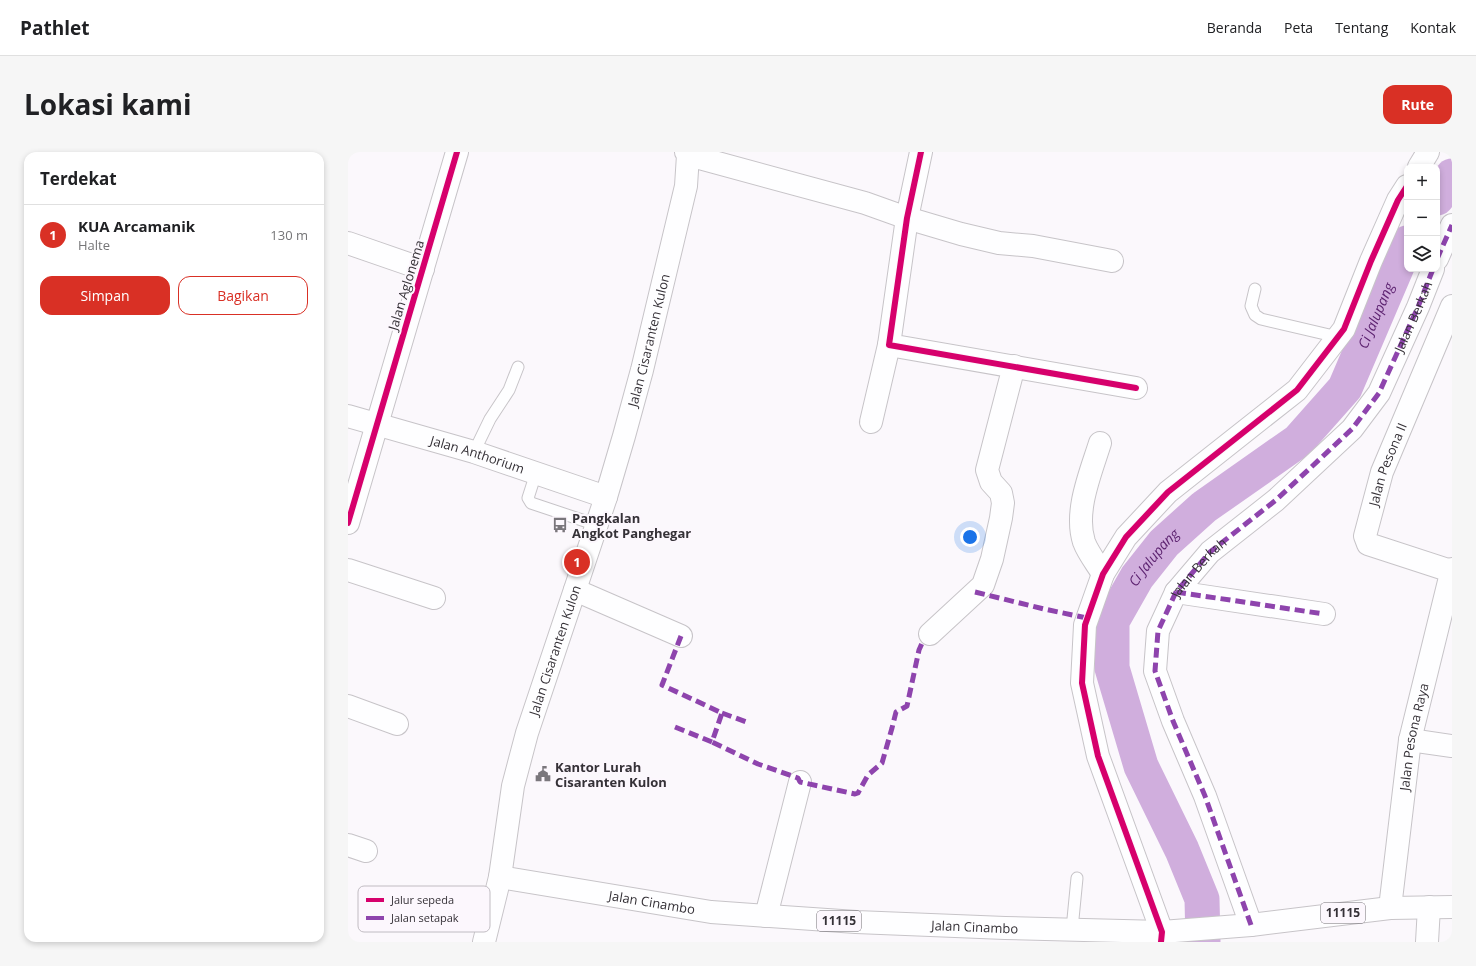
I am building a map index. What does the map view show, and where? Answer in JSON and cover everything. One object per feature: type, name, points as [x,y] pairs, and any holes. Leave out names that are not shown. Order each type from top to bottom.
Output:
[{"type":"street","name":"Jalan Aglonema","points":[[348,523],[457,152]]},
{"type":"street","points":[[871,422],[889,345],[907,218],[921,152]]},
{"type":"street","points":[[1421,164],[1428,152]]},
{"type":"street","points":[[687,154],[865,203],[907,218],[961,234],[999,243],[1033,246],[1112,262]]},
{"type":"street","name":"Jalan Cisaranten Kulon","points":[[490,917],[500,877],[513,786],[527,733],[606,497],[624,436],[640,377],[686,186],[687,154]]},
{"type":"street","points":[[1168,934],[1098,756],[1082,683],[1085,625],[1103,574],[1126,537],[1168,492],[1297,390],[1344,329],[1371,262],[1398,200],[1404,191]]},
{"type":"street","points":[[1440,252],[1452,225]]},
{"type":"street","points":[[348,243],[423,269]]},
{"type":"street","name":"Jalan Berkah","points":[[1243,925],[1205,796],[1173,721],[1155,671],[1158,631],[1176,592],[1210,552],[1276,500],[1352,429],[1379,393],[1418,307],[1432,272]]},
{"type":"street","name":"Jalan Pesona II","points":[[1452,306],[1382,472],[1365,536],[1368,544],[1452,570]]},
{"type":"street","points":[[889,345],[1136,388]]},
{"type":"street","points":[[930,634],[983,585],[992,559],[1003,502],[1001,494],[991,482],[987,470],[1014,366]]},
{"type":"street","name":"Jalan Anthorium","points":[[348,416],[474,452],[606,497]]},
{"type":"street","points":[[1100,443],[1083,500],[1082,515],[1084,543],[1103,574]]},
{"type":"street","points":[[348,570],[434,598]]},
{"type":"street","name":"Jalan Pesona Raya","points":[[1390,908],[1410,740],[1452,570]]},
{"type":"street","points":[[575,590],[681,636]]},
{"type":"street","points":[[1176,592],[1324,614]]},
{"type":"street","points":[[348,706],[397,724]]},
{"type":"street","points":[[1410,740],[1452,746]]},
{"type":"street","points":[[766,916],[800,782]]},
{"type":"street","name":"Jalan Cinambo","points":[[500,877],[711,912],[856,922],[1072,929],[1168,934],[1390,908],[1452,907]]},
{"type":"street","points":[[1427,942],[1429,907]]},
{"type":"street","name":"Jalan Cisaranten Kulon","points":[[484,942],[486,932]]},
{"type":"lane","points":[[1254,289],[1251,306],[1256,315],[1261,319],[1338,337]]},
{"type":"lane","points":[[474,452],[490,419],[509,390],[518,367]]},
{"type":"lane","points":[[536,473],[528,498],[531,502],[596,525]]},
{"type":"lane","points":[[1072,929],[1077,878]]},
{"type":"waterway","name":"Ci Jalupang","points":[[1440,194],[1452,176]]},
{"type":"waterway","name":"Ci Jalupang","points":[[1203,942],[1202,899],[1182,850],[1141,766],[1112,668],[1112,621],[1137,577],[1164,543],[1204,507],[1298,441],[1345,388],[1404,250]]},
{"type":"marked path","points":[[1440,252],[1452,225]]},
{"type":"marked path","points":[[1251,925],[1205,796],[1173,721],[1155,671],[1158,631],[1176,592],[1210,552],[1276,500],[1352,429],[1379,393],[1418,307],[1432,272]]},
{"type":"marked path","points":[[975,592],[1087,618]]},
{"type":"marked path","points":[[1176,592],[1324,614]]},
{"type":"marked path","points":[[681,636],[662,685],[722,713],[712,742],[758,764],[798,778],[800,782],[855,794],[858,793],[868,775],[882,763],[896,712],[907,706],[919,650],[923,641]]},
{"type":"marked path","points":[[722,713],[749,723]]},
{"type":"marked path","points":[[675,727],[712,742]]},
{"type":"cycle path","points":[[348,523],[457,152]]},
{"type":"cycle path","points":[[921,152],[907,218],[889,345],[1136,388]]},
{"type":"cycle path","points":[[1161,942],[1162,932],[1098,756],[1082,683],[1085,625],[1103,574],[1126,537],[1168,492],[1297,390],[1344,329],[1371,261],[1398,200],[1404,191]]},
{"type":"place","name":"Pangkalan Angkot Panghegar","points":[[560,525]]},
{"type":"place","name":"KUA Arcamanik","points":[[577,562]]},
{"type":"place","name":"Kantor Lurah Cisaranten Kulon","points":[[543,774]]}]
